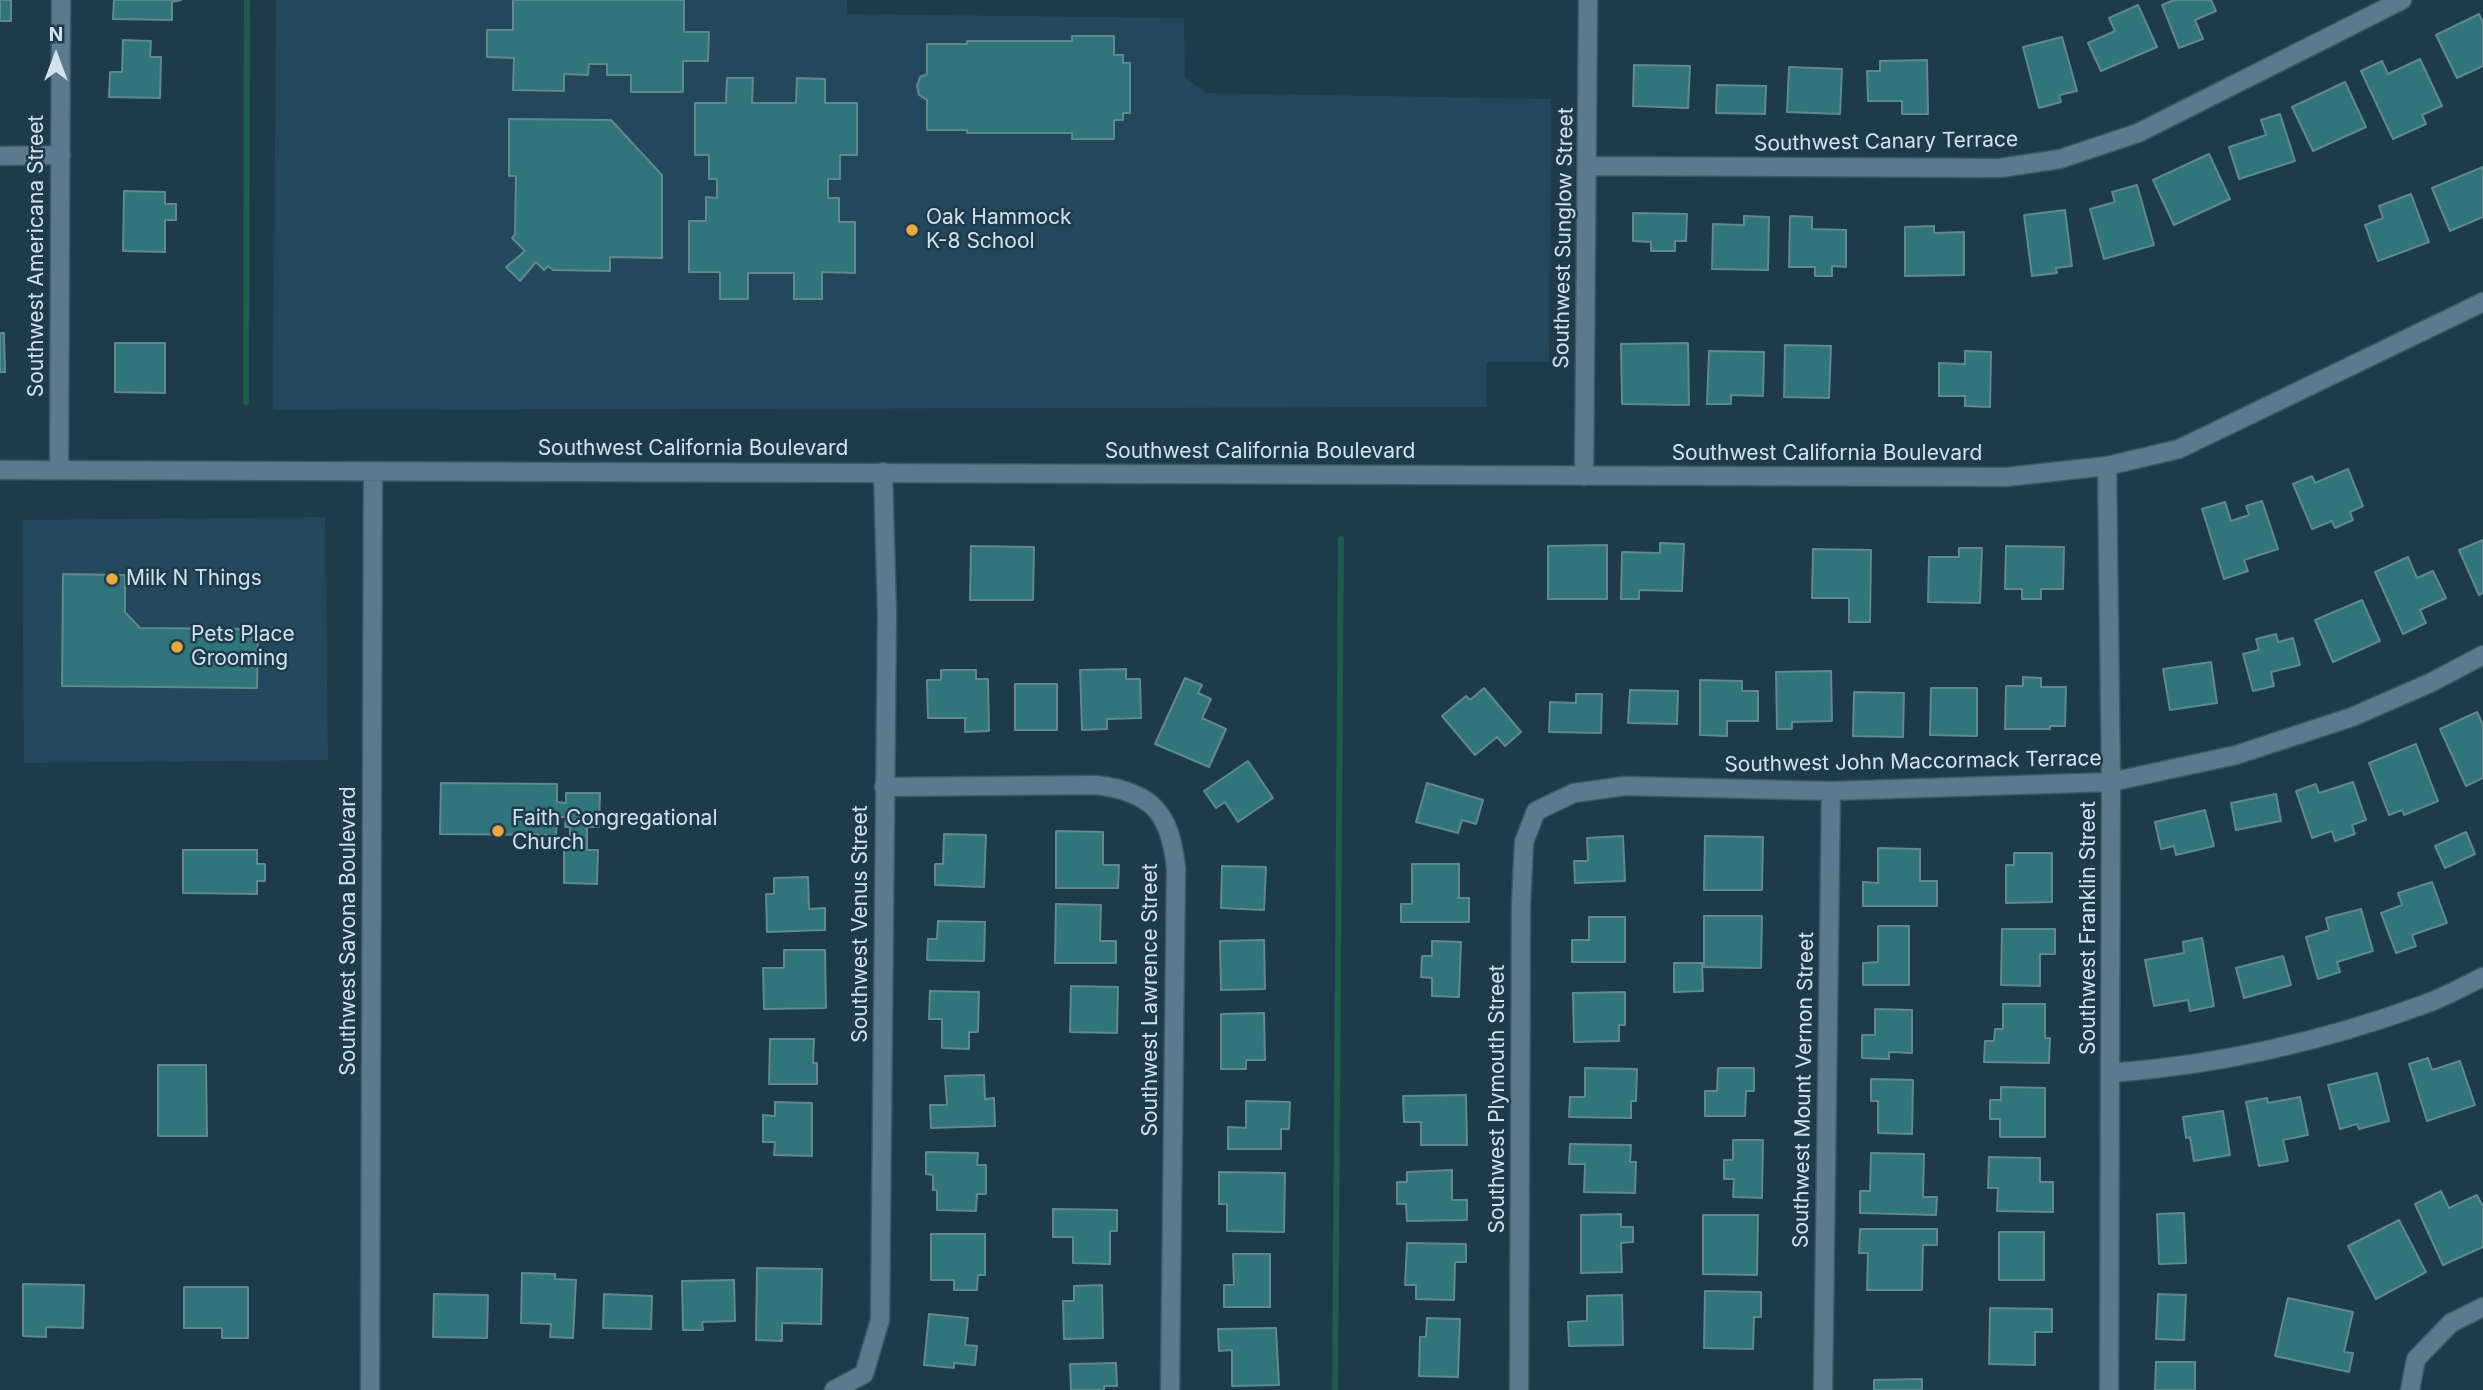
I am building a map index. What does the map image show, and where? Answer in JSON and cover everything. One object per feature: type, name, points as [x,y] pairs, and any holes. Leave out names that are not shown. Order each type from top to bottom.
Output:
[{"type":"street","name":"Southwest Americana Street","points":[[59,470],[61,0]]},
{"type":"street","name":"Southwest Sunglow Street","points":[[1584,476],[1588,0]]},
{"type":"street","name":"Southwest Canary Terrace","points":[[1587,166],[2000,168],[2060,159],[2138,133],[2402,0]]},
{"type":"street","points":[[0,156],[61,155]]},
{"type":"street","name":"Southwest California Boulevard","points":[[0,470],[2006,477],[2107,466],[2179,449],[2483,302]]},
{"type":"street","name":"Southwest Franklin Street","points":[[2107,466],[2111,782],[2109,1390]]},
{"type":"street","name":"Southwest Venus Street","points":[[834,1390],[864,1374],[880,1320],[887,614],[883,472]]},
{"type":"street","name":"Southwest Savona Boulevard","points":[[370,1390],[373,473]]},
{"type":"street","name":"Southwest John Maccormack Terrace","points":[[1536,811],[1574,793],[1625,786],[1830,791],[2111,782],[2236,755],[2352,717],[2483,655]]},
{"type":"street","name":"Southwest Lawrence Street","points":[[884,787],[1096,785],[1121,789],[1147,801],[1166,822],[1174,847],[1176,868],[1170,1390]]},
{"type":"street","name":"Southwest Mount Vernon Street","points":[[1823,1390],[1830,791]]},
{"type":"street","name":"Southwest Plymouth Street","points":[[1519,1390],[1521,904],[1524,842],[1536,811]]},
{"type":"street","points":[[2111,1073],[2206,1062],[2316,1038],[2426,1004],[2483,977]]},
{"type":"street","points":[[2410,1390],[2416,1360],[2451,1323],[2483,1307]]},
{"type":"shaded area","name":"Oak Hammock K-8 School","points":[[276,0],[847,0],[847,14],[1184,18],[1185,77],[1206,93],[1551,99],[1549,362],[1486,362],[1486,407],[273,410]]},
{"type":"shaded area","points":[[325,517],[328,760],[24,763],[22,520]]},
{"type":"building","points":[[0,0],[11,0],[11,21],[0,21]]},
{"type":"building","points":[[114,0],[181,0],[172,2],[172,20],[113,19]]},
{"type":"building","points":[[513,0],[684,0],[684,32],[709,32],[708,61],[683,61],[683,92],[631,92],[631,75],[607,75],[607,64],[589,64],[588,75],[564,74],[564,91],[513,90],[514,58],[487,57],[487,30],[513,30]]},
{"type":"building","points":[[2174,0],[2211,0],[2216,11],[2195,20],[2203,39],[2179,48],[2162,5]]},
{"type":"building","points":[[2138,5],[2157,47],[2101,71],[2088,43],[2115,31],[2109,18]]},
{"type":"building","points":[[2479,14],[2483,23],[2483,66],[2457,78],[2436,35]]},
{"type":"building","points":[[1072,36],[1114,36],[1114,55],[1123,55],[1123,63],[1130,63],[1130,113],[1123,113],[1123,120],[1114,120],[1114,139],[1072,139],[1072,133],[967,133],[967,130],[927,130],[927,100],[919,95],[917,86],[920,77],[927,74],[927,44],[967,44],[967,41],[1072,41]]},
{"type":"building","points":[[2062,37],[2077,91],[2059,95],[2061,102],[2039,108],[2023,47]]},
{"type":"building","points":[[123,40],[151,41],[150,57],[161,57],[160,98],[109,97],[110,72],[122,72]]},
{"type":"building","points":[[2420,59],[2442,106],[2422,115],[2426,124],[2393,139],[2361,71],[2382,61],[2388,74]]},
{"type":"building","points":[[1927,60],[1928,114],[1902,114],[1902,101],[1868,101],[1867,71],[1880,71],[1880,61]]},
{"type":"building","points":[[1634,65],[1690,66],[1688,108],[1633,106]]},
{"type":"building","points":[[1789,67],[1842,69],[1840,114],[1787,112]]},
{"type":"building","points":[[727,78],[753,78],[752,103],[796,103],[797,78],[825,79],[825,103],[857,103],[857,155],[840,155],[840,179],[828,179],[828,198],[839,198],[839,222],[855,222],[855,273],[822,272],[822,299],[794,299],[794,273],[748,273],[748,299],[720,299],[720,272],[689,272],[689,221],[706,221],[706,197],[717,198],[717,179],[709,179],[709,155],[695,155],[695,103],[726,103]]},
{"type":"building","points":[[2345,82],[2366,127],[2313,151],[2292,107]]},
{"type":"building","points":[[1717,85],[1766,86],[1765,114],[1716,113]]},
{"type":"building","points":[[2280,114],[2295,161],[2239,179],[2229,147],[2266,135],[2261,120]]},
{"type":"building","points":[[509,119],[611,120],[662,175],[662,258],[610,257],[610,271],[553,270],[548,266],[544,270],[536,262],[520,281],[506,267],[525,251],[512,238],[515,234],[516,176],[509,176]]},
{"type":"building","points":[[2209,154],[2230,199],[2174,225],[2153,180]]},
{"type":"building","points":[[2483,167],[2483,217],[2450,231],[2432,188]]},
{"type":"building","points":[[2137,185],[2154,245],[2104,259],[2090,209],[2115,202],[2112,192]]},
{"type":"building","points":[[124,191],[165,192],[165,204],[176,204],[176,220],[165,220],[165,252],[123,251]]},
{"type":"building","points":[[2411,194],[2429,242],[2378,261],[2365,225],[2383,218],[2379,206]]},
{"type":"building","points":[[2065,210],[2072,266],[2056,268],[2057,273],[2032,276],[2024,215]]},
{"type":"building","points":[[1633,213],[1687,214],[1686,241],[1675,241],[1675,251],[1651,251],[1651,242],[1633,241]]},
{"type":"building","points":[[1744,216],[1769,217],[1768,270],[1712,269],[1713,224],[1744,225]]},
{"type":"building","points":[[1790,216],[1812,217],[1812,229],[1846,230],[1846,267],[1832,266],[1832,276],[1815,276],[1815,267],[1789,267]]},
{"type":"building","points":[[1934,226],[1934,233],[1964,232],[1964,275],[1905,276],[1905,227]]},
{"type":"building","points":[[0,333],[4,333],[5,372],[0,372]]},
{"type":"building","points":[[115,343],[165,343],[165,393],[115,392]]},
{"type":"building","points":[[1688,343],[1689,405],[1622,404],[1621,344]]},
{"type":"building","points":[[1785,345],[1831,346],[1829,398],[1784,397]]},
{"type":"building","points":[[1709,351],[1764,352],[1763,396],[1731,395],[1731,404],[1707,404]]},
{"type":"building","points":[[1965,351],[1991,352],[1990,407],[1965,406],[1965,396],[1939,396],[1939,363],[1965,364]]},
{"type":"building","points":[[2348,469],[2363,506],[2350,512],[2353,520],[2335,528],[2332,521],[2312,529],[2293,484],[2312,476],[2315,483]]},
{"type":"building","points":[[2262,501],[2278,549],[2244,560],[2248,571],[2224,579],[2202,509],[2225,502],[2231,521],[2249,515],[2246,506]]},
{"type":"building","points":[[2483,540],[2483,593],[2479,595],[2459,550]]},
{"type":"building","points":[[1660,543],[1684,544],[1682,591],[1639,590],[1639,599],[1621,599],[1622,552],[1660,553]]},
{"type":"building","points":[[1607,545],[1607,599],[1548,599],[1548,546]]},
{"type":"building","points":[[971,546],[1034,547],[1033,600],[970,600]]},
{"type":"building","points":[[2006,546],[2064,547],[2063,589],[2041,589],[2041,599],[2022,599],[2022,589],[2005,589]]},
{"type":"building","points":[[1959,548],[1982,548],[1980,603],[1928,602],[1929,557],[1959,557]]},
{"type":"building","points":[[1813,549],[1871,550],[1870,622],[1849,622],[1849,598],[1812,598]]},
{"type":"building","points":[[2408,557],[2417,578],[2433,571],[2446,598],[2420,610],[2426,623],[2403,634],[2375,572]]},
{"type":"building","points":[[63,574],[125,575],[125,612],[140,628],[258,629],[257,688],[62,686]]},
{"type":"building","points":[[2362,600],[2380,641],[2333,662],[2315,620]]},
{"type":"building","points":[[2276,634],[2278,642],[2293,638],[2300,665],[2271,672],[2274,686],[2253,691],[2243,654],[2259,650],[2256,639]]},
{"type":"building","points":[[2211,662],[2217,703],[2170,710],[2163,669]]},
{"type":"building","points":[[1126,669],[1126,679],[1140,679],[1141,718],[1107,719],[1107,729],[1082,730],[1080,670]]},
{"type":"building","points":[[941,670],[976,670],[976,679],[988,679],[989,731],[965,732],[965,718],[928,718],[927,680],[941,680]]},
{"type":"building","points":[[1831,671],[1832,721],[1792,722],[1792,729],[1777,729],[1776,672]]},
{"type":"building","points":[[2023,677],[2041,678],[2041,687],[2066,687],[2065,726],[2050,726],[2050,729],[2005,729],[2006,686],[2023,686]]},
{"type":"building","points":[[1185,678],[1202,685],[1198,693],[1211,699],[1202,718],[1226,729],[1209,767],[1155,744]]},
{"type":"building","points":[[1700,680],[1742,681],[1742,691],[1758,691],[1758,721],[1727,721],[1727,736],[1700,735]]},
{"type":"building","points":[[1015,684],[1057,684],[1057,730],[1015,730]]},
{"type":"building","points":[[1484,688],[1521,732],[1505,746],[1497,737],[1475,755],[1442,716],[1466,696],[1470,700]]},
{"type":"building","points":[[1931,688],[1977,688],[1977,736],[1930,735]]},
{"type":"building","points":[[1630,690],[1678,691],[1677,724],[1628,723]]},
{"type":"building","points":[[1854,692],[1904,693],[1903,737],[1853,736]]},
{"type":"building","points":[[1576,694],[1602,694],[1601,733],[1549,732],[1550,702],[1576,703]]},
{"type":"building","points":[[2477,712],[2483,725],[2483,778],[2466,786],[2440,729]]},
{"type":"building","points":[[2416,744],[2438,801],[2404,815],[2402,810],[2389,815],[2369,763]]},
{"type":"building","points":[[1248,761],[1273,798],[1238,822],[1225,802],[1216,808],[1204,791]]},
{"type":"building","points":[[2353,782],[2366,820],[2352,825],[2355,834],[2335,841],[2332,831],[2312,838],[2296,791],[2316,784],[2319,793]]},
{"type":"building","name":"Faith Congregational Church","points":[[441,783],[557,784],[557,802],[566,803],[566,793],[600,793],[599,827],[587,827],[587,850],[598,850],[597,884],[564,883],[564,849],[570,849],[570,827],[565,827],[566,817],[557,817],[556,835],[440,834]]},
{"type":"building","points":[[1427,783],[1483,800],[1476,824],[1462,820],[1458,833],[1416,822]]},
{"type":"building","points":[[2276,794],[2281,821],[2236,830],[2231,803]]},
{"type":"building","points":[[2205,810],[2214,846],[2176,855],[2174,846],[2161,849],[2155,822]]},
{"type":"building","points":[[1056,831],[1103,832],[1103,865],[1119,865],[1118,888],[1056,888]]},
{"type":"building","points":[[2466,832],[2475,854],[2445,868],[2435,846]]},
{"type":"building","points":[[944,834],[986,835],[984,887],[935,885],[935,864],[943,864]]},
{"type":"building","points":[[1623,836],[1625,881],[1575,883],[1574,861],[1588,861],[1587,838]]},
{"type":"building","points":[[1705,836],[1763,837],[1762,890],[1704,890]]},
{"type":"building","points":[[1878,848],[1920,849],[1920,881],[1937,881],[1937,906],[1863,906],[1863,882],[1878,883]]},
{"type":"building","points":[[183,850],[257,850],[257,864],[265,864],[265,881],[257,881],[257,894],[183,893]]},
{"type":"building","points":[[2014,853],[2052,853],[2052,902],[2006,903],[2006,865],[2014,865]]},
{"type":"building","points":[[1412,864],[1459,864],[1459,898],[1469,898],[1469,922],[1401,922],[1401,904],[1412,904]]},
{"type":"building","points":[[1222,866],[1266,867],[1264,910],[1221,908]]},
{"type":"building","points":[[808,877],[809,909],[825,908],[825,930],[767,932],[766,894],[774,894],[774,878]]},
{"type":"building","points":[[2432,882],[2447,923],[2412,935],[2416,946],[2396,953],[2381,913],[2402,905],[2398,893]]},
{"type":"building","points":[[1056,904],[1101,905],[1100,941],[1116,941],[1116,963],[1055,963]]},
{"type":"building","points":[[2361,909],[2373,951],[2337,962],[2340,972],[2318,979],[2306,937],[2329,930],[2326,918]]},
{"type":"building","points":[[1704,916],[1762,916],[1761,968],[1704,967]]},
{"type":"building","points":[[1589,917],[1625,917],[1625,962],[1572,962],[1572,940],[1589,940]]},
{"type":"building","points":[[938,921],[985,922],[984,961],[927,960],[928,939],[937,939]]},
{"type":"building","points":[[1878,926],[1909,926],[1909,985],[1863,985],[1863,963],[1878,962]]},
{"type":"building","points":[[2002,929],[2055,929],[2055,954],[2040,954],[2040,986],[2001,985]]},
{"type":"building","points":[[2202,938],[2214,1006],[2190,1011],[2188,1000],[2154,1006],[2145,960],[2184,953],[2183,942]]},
{"type":"building","points":[[1264,940],[1265,989],[1221,990],[1220,941]]},
{"type":"building","points":[[1432,941],[1461,942],[1459,997],[1432,996],[1432,978],[1421,977],[1422,956],[1432,956]]},
{"type":"building","points":[[784,950],[825,950],[826,1008],[764,1009],[763,968],[784,968]]},
{"type":"building","points":[[2283,956],[2291,985],[2244,998],[2236,968]]},
{"type":"building","points":[[1674,963],[1702,963],[1703,991],[1674,992]]},
{"type":"building","points":[[1071,986],[1118,987],[1117,1033],[1070,1032]]},
{"type":"building","points":[[930,991],[979,992],[978,1032],[969,1032],[969,1049],[942,1048],[942,1019],[929,1019]]},
{"type":"building","points":[[1625,992],[1625,1025],[1619,1025],[1619,1041],[1574,1042],[1573,993]]},
{"type":"building","points":[[2003,1004],[2045,1004],[2045,1038],[2050,1038],[2049,1063],[1984,1062],[1985,1041],[1994,1041],[1995,1029],[2003,1029]]},
{"type":"building","points":[[1875,1009],[1912,1010],[1912,1053],[1889,1052],[1889,1059],[1862,1058],[1862,1035],[1875,1035]]},
{"type":"building","points":[[1264,1013],[1265,1060],[1246,1060],[1246,1069],[1221,1069],[1221,1014]]},
{"type":"building","points":[[770,1039],[814,1039],[813,1063],[817,1063],[817,1084],[769,1084]]},
{"type":"building","points":[[2428,1058],[2432,1070],[2460,1061],[2475,1105],[2427,1121],[2409,1064]]},
{"type":"building","points":[[158,1065],[206,1065],[207,1136],[158,1136]]},
{"type":"building","points":[[1585,1068],[1637,1069],[1636,1101],[1631,1101],[1631,1118],[1569,1117],[1570,1097],[1585,1097]]},
{"type":"building","points":[[1718,1068],[1754,1068],[1754,1091],[1746,1091],[1745,1116],[1705,1116],[1705,1091],[1717,1091]]},
{"type":"building","points":[[2377,1073],[2389,1121],[2359,1129],[2357,1124],[2340,1129],[2328,1085]]},
{"type":"building","points":[[984,1075],[985,1099],[994,1098],[995,1126],[931,1128],[930,1105],[947,1105],[945,1076]]},
{"type":"building","points":[[1871,1079],[1913,1080],[1912,1134],[1878,1133],[1878,1101],[1871,1101]]},
{"type":"building","points":[[2001,1087],[2045,1088],[2045,1137],[2000,1137],[2000,1119],[1990,1119],[1990,1100],[2001,1100]]},
{"type":"building","points":[[1466,1095],[1467,1145],[1421,1145],[1421,1122],[1404,1122],[1403,1096]]},
{"type":"building","points":[[2300,1097],[2308,1135],[2283,1140],[2288,1161],[2259,1166],[2246,1102],[2267,1098],[2268,1103]]},
{"type":"building","points":[[1246,1101],[1290,1102],[1289,1129],[1281,1129],[1281,1149],[1228,1149],[1228,1127],[1246,1128]]},
{"type":"building","points":[[775,1102],[812,1103],[812,1156],[774,1155],[775,1142],[763,1142],[763,1115],[775,1116]]},
{"type":"building","points":[[2223,1111],[2230,1155],[2194,1161],[2190,1137],[2186,1138],[2183,1117]]},
{"type":"building","points":[[1733,1140],[1763,1140],[1762,1198],[1733,1197],[1734,1179],[1724,1179],[1724,1160],[1733,1160]]},
{"type":"building","points":[[1570,1144],[1631,1145],[1630,1162],[1636,1162],[1635,1193],[1584,1192],[1585,1164],[1569,1164]]},
{"type":"building","points":[[926,1152],[978,1153],[977,1165],[986,1165],[986,1194],[977,1194],[976,1211],[937,1210],[937,1190],[933,1190],[933,1175],[926,1174]]},
{"type":"building","points":[[1871,1153],[1924,1154],[1923,1197],[1937,1197],[1936,1215],[1860,1213],[1860,1191],[1870,1191]]},
{"type":"building","points":[[1989,1157],[2040,1158],[2040,1182],[2053,1182],[2053,1212],[1997,1211],[1998,1188],[1988,1188]]},
{"type":"building","points":[[1452,1170],[1452,1200],[1467,1200],[1467,1220],[1407,1221],[1406,1204],[1397,1204],[1397,1182],[1407,1182],[1407,1172]]},
{"type":"building","points":[[1219,1172],[1285,1173],[1284,1232],[1227,1231],[1227,1204],[1219,1204]]},
{"type":"building","points":[[2441,1191],[2449,1208],[2477,1195],[2483,1207],[2483,1247],[2443,1265],[2415,1204]]},
{"type":"building","points":[[1053,1209],[1117,1210],[1117,1231],[1110,1231],[1110,1264],[1073,1263],[1073,1237],[1053,1237]]},
{"type":"building","points":[[2184,1213],[2186,1263],[2159,1264],[2157,1214]]},
{"type":"building","points":[[1621,1214],[1621,1227],[1633,1227],[1633,1242],[1621,1243],[1622,1272],[1581,1273],[1581,1215]]},
{"type":"building","points":[[1703,1215],[1758,1215],[1757,1275],[1703,1274]]},
{"type":"building","points":[[2399,1220],[2426,1272],[2376,1299],[2348,1246]]},
{"type":"building","points":[[1860,1229],[1937,1229],[1937,1245],[1923,1245],[1922,1290],[1867,1290],[1868,1253],[1859,1253]]},
{"type":"building","points":[[1999,1232],[2044,1232],[2044,1280],[1999,1280]]},
{"type":"building","points":[[931,1234],[985,1234],[985,1275],[978,1275],[977,1290],[954,1290],[954,1280],[931,1280]]},
{"type":"building","points":[[1407,1243],[1466,1244],[1466,1262],[1455,1262],[1454,1300],[1416,1299],[1416,1285],[1405,1285]]},
{"type":"building","points":[[1233,1254],[1270,1254],[1270,1307],[1224,1307],[1224,1285],[1234,1285]]},
{"type":"building","points":[[757,1268],[822,1269],[821,1324],[782,1323],[782,1341],[756,1340]]},
{"type":"building","points":[[522,1273],[555,1274],[555,1279],[576,1280],[573,1338],[550,1337],[551,1324],[521,1323]]},
{"type":"building","points":[[734,1280],[735,1321],[702,1322],[703,1330],[683,1330],[682,1281]]},
{"type":"building","points":[[23,1284],[84,1285],[83,1328],[46,1327],[46,1337],[23,1336]]},
{"type":"building","points":[[1102,1285],[1103,1338],[1064,1339],[1063,1301],[1074,1301],[1074,1286]]},
{"type":"building","points":[[184,1287],[248,1287],[248,1338],[222,1338],[222,1328],[184,1328]]},
{"type":"building","points":[[1705,1291],[1761,1292],[1761,1317],[1754,1317],[1753,1349],[1704,1348]]},
{"type":"building","points":[[434,1294],[488,1295],[487,1338],[433,1337]]},
{"type":"building","points":[[604,1294],[652,1296],[651,1329],[603,1328]]},
{"type":"building","points":[[2158,1294],[2186,1295],[2184,1340],[2156,1339]]},
{"type":"building","points":[[1622,1295],[1623,1345],[1569,1346],[1568,1322],[1587,1321],[1587,1296]]},
{"type":"building","points":[[2288,1298],[2353,1312],[2344,1352],[2353,1353],[2349,1372],[2275,1356]]},
{"type":"building","points":[[1990,1308],[2052,1309],[2052,1332],[2035,1332],[2035,1365],[1989,1364]]},
{"type":"building","points":[[929,1314],[968,1318],[965,1345],[977,1346],[975,1365],[954,1363],[954,1368],[924,1365]]},
{"type":"building","points":[[1427,1318],[1460,1319],[1458,1377],[1419,1376],[1420,1337],[1426,1337]]},
{"type":"building","points":[[1276,1328],[1279,1385],[1232,1386],[1232,1350],[1219,1351],[1218,1329]]},
{"type":"building","points":[[2156,1362],[2195,1362],[2195,1390],[2155,1390]]},
{"type":"building","points":[[1116,1363],[1117,1386],[1104,1386],[1104,1390],[1071,1390],[1070,1364]]},
{"type":"building","points":[[1922,1379],[1922,1390],[1874,1390],[1874,1380]]},
{"type":"waterway","points":[[246,402],[247,0]]},
{"type":"waterway","points":[[1335,1390],[1341,539]]},
{"type":"place","name":"Oak Hammock K-8 School","points":[[912,230]]},
{"type":"place","name":"Milk N Things","points":[[112,579]]},
{"type":"place","name":"Pets Place Grooming","points":[[177,647]]},
{"type":"place","name":"Faith Congregational Church","points":[[498,831]]}]
